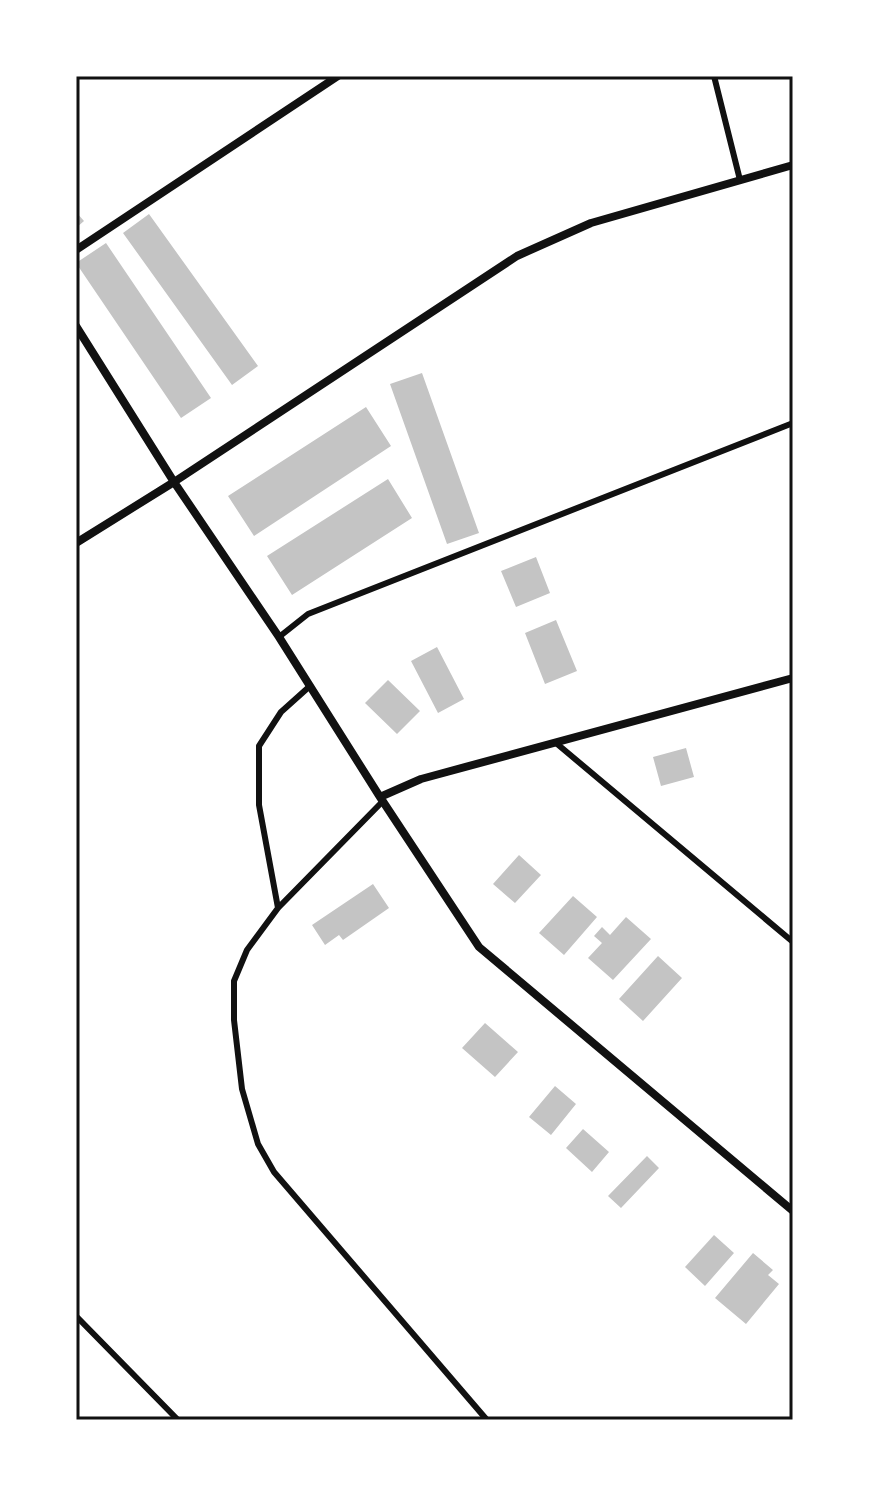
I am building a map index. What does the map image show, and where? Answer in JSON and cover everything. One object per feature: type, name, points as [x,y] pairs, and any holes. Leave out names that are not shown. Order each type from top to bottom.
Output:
[{"type":"street","points":[[76,250],[338,76]]},
{"type":"street","points":[[76,543],[517,256],[591,223],[793,165]]},
{"type":"street","points":[[76,326],[174,482],[279,637],[479,947],[793,1211]]},
{"type":"street","points":[[382,799],[421,779],[793,678]]},
{"type":"lane","points":[[714,76],[740,180]]},
{"type":"lane","points":[[279,637],[308,614],[793,423]]},
{"type":"lane","points":[[278,908],[259,805],[259,746],[281,712],[310,686]]},
{"type":"lane","points":[[556,743],[793,942]]},
{"type":"lane","points":[[382,799],[278,908],[247,950],[234,981],[234,1020],[242,1089],[258,1144],[274,1172],[487,1420]]},
{"type":"lane","points":[[76,1316],[178,1420]]},
{"type":"building","points":[[76,212],[84,221],[76,228]]},
{"type":"building","points":[[149,214],[258,366],[232,385],[123,233]]},
{"type":"building","points":[[106,243],[211,398],[181,418],[76,263]]},
{"type":"building","points":[[422,373],[479,533],[447,544],[390,384]]},
{"type":"building","points":[[366,407],[391,446],[254,536],[228,496]]},
{"type":"building","points":[[388,479],[412,518],[292,595],[267,556]]},
{"type":"building","points":[[536,557],[550,593],[516,607],[501,571]]},
{"type":"building","points":[[556,620],[577,671],[545,684],[525,633]]},
{"type":"building","points":[[437,647],[464,699],[438,713],[411,661]]},
{"type":"building","points":[[388,680],[420,711],[397,734],[365,703]]},
{"type":"building","points":[[686,748],[694,777],[661,786],[653,757]]},
{"type":"building","points":[[519,855],[541,875],[515,903],[493,884]]},
{"type":"building","points":[[373,884],[389,908],[343,940],[339,935],[325,945],[312,925]]},
{"type":"building","points":[[573,896],[597,917],[564,955],[539,933]]},
{"type":"building","points":[[626,917],[651,939],[613,980],[588,958],[602,943],[594,936],[602,927],[610,935]]},
{"type":"building","points":[[658,956],[682,978],[643,1021],[619,999]]},
{"type":"building","points":[[485,1023],[518,1052],[495,1077],[462,1048]]},
{"type":"building","points":[[555,1086],[576,1104],[551,1135],[529,1117]]},
{"type":"building","points":[[583,1129],[609,1152],[592,1172],[566,1148]]},
{"type":"building","points":[[647,1156],[659,1168],[621,1208],[608,1196]]},
{"type":"building","points":[[714,1235],[734,1253],[705,1286],[685,1267]]},
{"type":"building","points":[[753,1253],[773,1270],[768,1275],[779,1284],[746,1324],[715,1298]]}]
